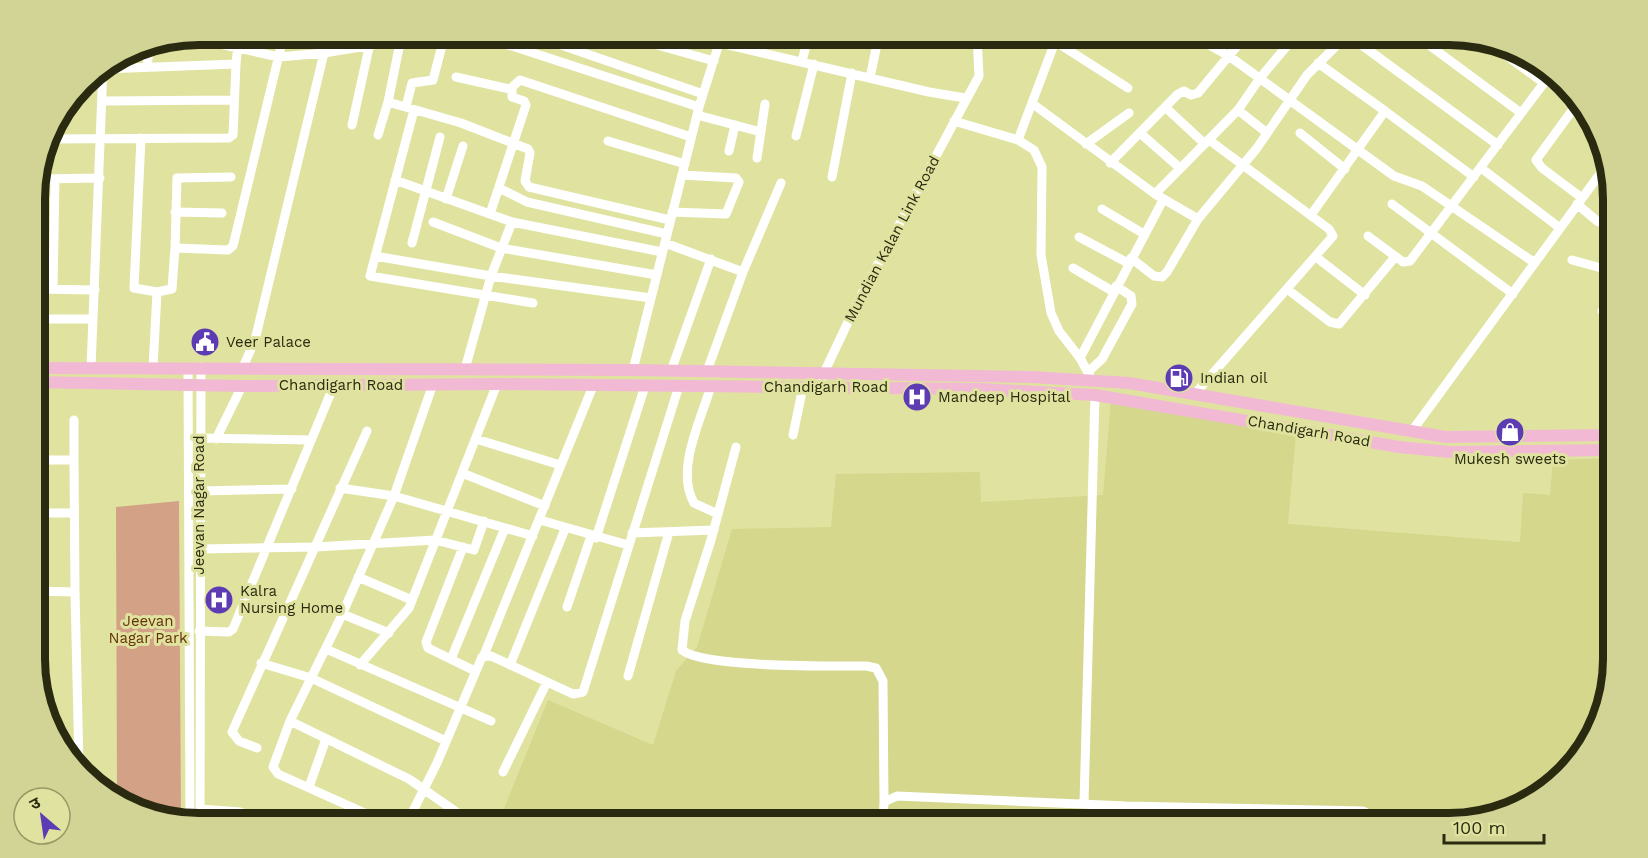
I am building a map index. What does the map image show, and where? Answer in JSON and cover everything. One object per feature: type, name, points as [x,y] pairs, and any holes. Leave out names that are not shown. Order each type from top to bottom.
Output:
[{"type":"main road","name":"Chandigarh Road","points":[[45,368],[243,367],[1090,376],[1446,437],[1603,435]]},
{"type":"main road","name":"Chandigarh Road","points":[[45,382],[242,386],[498,384],[981,389],[1095,395],[1399,447],[1450,452],[1603,450]]},
{"type":"street","points":[[224,45],[279,57],[384,45]]},
{"type":"street","points":[[58,139],[232,137],[237,45]]},
{"type":"street","points":[[175,248],[228,250],[233,246],[282,45]]},
{"type":"street","points":[[243,367],[255,340],[326,45]]},
{"type":"street","points":[[378,135],[388,102],[400,45]]},
{"type":"street","points":[[442,45],[433,80],[412,83],[410,108],[395,180],[369,274],[371,277],[532,303]]},
{"type":"street","points":[[508,45],[735,125],[761,132]]},
{"type":"street","points":[[561,45],[703,94]]},
{"type":"street","points":[[657,45],[714,61]]},
{"type":"street","points":[[633,370],[691,137],[719,45]]},
{"type":"street","points":[[743,45],[963,101]]},
{"type":"street","points":[[802,61],[806,45]]},
{"type":"street","points":[[870,78],[877,45]]},
{"type":"street","name":"Mundian Kalan Link Road","points":[[820,387],[823,373],[963,101],[980,73],[977,45]]},
{"type":"street","points":[[1018,140],[1054,45]]},
{"type":"street","points":[[1067,45],[1128,88]]},
{"type":"street","points":[[1213,45],[1394,176],[1419,184],[1535,263]]},
{"type":"street","points":[[1110,163],[1181,92],[1191,95],[1198,93],[1238,45]]},
{"type":"street","points":[[1155,194],[1238,110],[1260,78],[1288,45]]},
{"type":"street","points":[[1079,237],[1130,261],[1154,276],[1162,277],[1198,219],[1244,166],[1289,98],[1318,63],[1337,45]]},
{"type":"street","points":[[1362,45],[1498,144]]},
{"type":"street","points":[[1429,45],[1521,113]]},
{"type":"street","points":[[352,125],[369,47]]},
{"type":"street","points":[[147,66],[149,54]]},
{"type":"street","points":[[1318,63],[1474,177]]},
{"type":"street","points":[[120,67],[236,64]]},
{"type":"street","points":[[796,136],[814,64]]},
{"type":"street","points":[[1526,66],[1539,74]]},
{"type":"street","points":[[832,177],[852,74]]},
{"type":"street","points":[[456,77],[512,88]]},
{"type":"street","points":[[91,368],[103,79]]},
{"type":"street","points":[[489,214],[526,103],[512,97],[512,88],[520,80],[691,137]]},
{"type":"street","points":[[1368,236],[1403,262],[1410,261],[1547,80]]},
{"type":"street","points":[[102,101],[234,100]]},
{"type":"street","points":[[388,102],[461,123],[530,152],[525,182],[529,187],[671,216],[726,214],[739,182],[736,178],[682,175]]},
{"type":"street","points":[[757,158],[765,104]]},
{"type":"street","points":[[1033,104],[1163,200],[1198,219]]},
{"type":"street","points":[[1165,107],[1207,142],[1311,215],[1329,229],[1333,236],[1194,394]]},
{"type":"street","points":[[1238,110],[1267,133]]},
{"type":"street","points":[[1311,215],[1385,111]]},
{"type":"street","points":[[1571,112],[1536,160],[1542,168],[1603,221]]},
{"type":"street","points":[[1086,144],[1129,113]]},
{"type":"street","points":[[954,121],[1018,140],[1031,147],[1041,163],[1041,255],[1048,300],[1059,331],[1080,358],[1090,376],[1132,304],[1131,296],[1073,267]]},
{"type":"street","points":[[729,151],[735,125]]},
{"type":"street","points":[[1140,133],[1180,168]]},
{"type":"street","points":[[1300,133],[1345,169]]},
{"type":"street","points":[[412,243],[440,137]]},
{"type":"street","points":[[141,138],[134,288],[157,292],[172,289],[177,177],[231,177]]},
{"type":"street","points":[[608,141],[685,164]]},
{"type":"street","points":[[446,199],[463,146]]},
{"type":"street","points":[[1481,168],[1560,228]]},
{"type":"street","points":[[1412,431],[1601,173]]},
{"type":"street","points":[[46,179],[100,178]]},
{"type":"street","points":[[53,289],[56,179]]},
{"type":"street","points":[[395,180],[512,222],[665,243]]},
{"type":"street","points":[[707,371],[742,272],[781,183]]},
{"type":"street","points":[[499,188],[527,202],[665,243],[742,272]]},
{"type":"street","points":[[1080,358],[1163,200]]},
{"type":"street","points":[[1392,204],[1513,294]]},
{"type":"street","points":[[1102,209],[1144,234]]},
{"type":"street","points":[[175,212],[222,213]]},
{"type":"street","points":[[433,222],[501,248],[657,275]]},
{"type":"street","points":[[465,369],[491,276],[512,222]]},
{"type":"street","points":[[375,256],[491,276],[651,298]]},
{"type":"street","points":[[1316,257],[1365,295]]},
{"type":"street","points":[[1287,289],[1335,324],[1343,320],[1395,257]]},
{"type":"street","points":[[671,371],[711,259]]},
{"type":"street","points":[[1572,260],[1603,269]]},
{"type":"street","points":[[45,289],[95,290]]},
{"type":"street","points":[[153,368],[157,292]]},
{"type":"street","points":[[45,319],[92,319]]},
{"type":"street","name":"Jeevan Nagar Road","points":[[190,813],[194,368]]},
{"type":"street","points":[[364,813],[274,770],[290,721],[326,649],[394,496],[433,384]]},
{"type":"street","points":[[360,665],[407,612],[498,384]]},
{"type":"street","name":"Jeevan Nagar Road","points":[[194,385],[199,438],[200,813]]},
{"type":"street","points":[[199,631],[232,630],[334,385]]},
{"type":"street","points":[[216,439],[242,386]]},
{"type":"street","points":[[412,813],[475,671],[484,656],[593,386]]},
{"type":"street","points":[[567,607],[594,537],[645,386]]},
{"type":"street","points":[[484,656],[491,656],[573,694],[583,692],[679,386]]},
{"type":"street","points":[[711,386],[691,454],[688,487],[697,506],[718,514]]},
{"type":"street","points":[[793,435],[803,387]]},
{"type":"street","points":[[1084,803],[1095,395]]},
{"type":"street","points":[[74,420],[79,755]]},
{"type":"street","points":[[257,748],[239,741],[232,732],[367,431]]},
{"type":"street","points":[[199,438],[311,440]]},
{"type":"street","points":[[476,439],[560,465]]},
{"type":"street","points":[[736,447],[686,621],[682,650],[693,656],[738,662],[876,668],[883,681],[883,813]]},
{"type":"street","points":[[45,460],[74,460]]},
{"type":"street","points":[[462,473],[545,506]]},
{"type":"street","points":[[340,488],[394,496],[447,509],[533,536]]},
{"type":"street","points":[[199,491],[292,489]]},
{"type":"street","points":[[45,513],[74,513]]},
{"type":"street","points":[[540,520],[565,529],[628,545]]},
{"type":"street","points":[[199,549],[316,547],[435,540],[475,549],[484,521]]},
{"type":"street","points":[[451,660],[505,528]]},
{"type":"street","points":[[510,665],[565,529]]},
{"type":"street","points":[[632,533],[714,530]]},
{"type":"street","points":[[628,676],[669,532]]},
{"type":"street","points":[[463,547],[426,642],[428,648],[475,671]]},
{"type":"street","points":[[358,577],[412,600]]},
{"type":"street","points":[[45,591],[75,592]]},
{"type":"street","points":[[342,614],[388,633]]},
{"type":"street","points":[[326,649],[491,721]]},
{"type":"street","points":[[261,663],[311,678],[446,741]]},
{"type":"street","points":[[503,772],[547,682]]},
{"type":"street","points":[[290,721],[424,788],[457,813]]},
{"type":"street","points":[[309,787],[326,740]]},
{"type":"street","points":[[884,802],[897,796],[1363,811],[1367,813]]},
{"type":"street","points":[[200,808],[242,813]]},
{"type":"shaded area","points":[[1111,399],[1296,434],[1288,524],[1520,542],[1523,493],[1550,495],[1553,460],[1603,458],[1602,679],[1595,709],[1587,727],[1565,761],[1535,787],[1499,805],[1459,813],[502,813],[548,700],[653,745],[676,671],[697,647],[732,529],[831,527],[836,474],[980,472],[981,502],[1103,495]]},
{"type":"green space","name":"Jeevan Nagar Park","points":[[179,501],[181,812],[149,805],[117,789],[116,507]]},
{"type":"place","name":"Veer Palace","points":[[205,342]]},
{"type":"place","name":"Indian oil","points":[[1179,378]]},
{"type":"place","name":"Mandeep Hospital","points":[[917,397]]},
{"type":"place","name":"Mukesh sweets","points":[[1510,432]]},
{"type":"place","name":"Kalra Nursing Home","points":[[219,600]]}]
